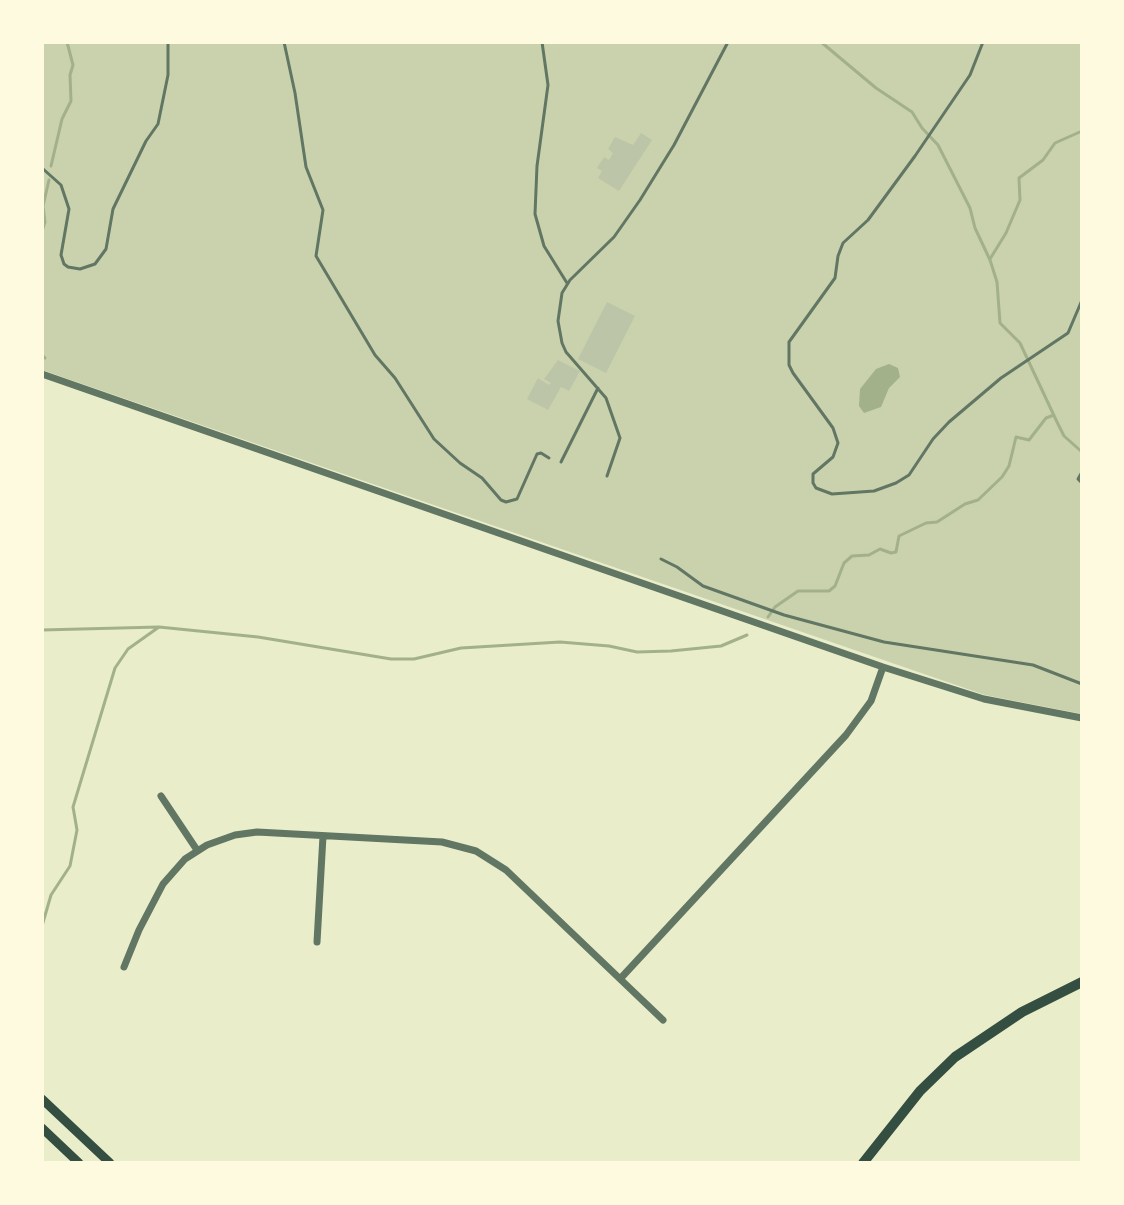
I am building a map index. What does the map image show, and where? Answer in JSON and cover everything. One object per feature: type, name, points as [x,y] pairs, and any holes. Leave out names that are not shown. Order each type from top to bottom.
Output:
[{"type":"main road","points":[[863,1163],[920,1091],[955,1057],[1012,1018],[1082,982]]},
{"type":"main road","points":[[42,1099],[110,1163]]},
{"type":"main road","points":[[42,1128],[79,1163]]},
{"type":"street","points":[[42,374],[883,667],[984,699],[1082,718]]},
{"type":"street","points":[[620,979],[846,735],[871,701],[883,667]]},
{"type":"street","points":[[161,796],[197,850]]},
{"type":"street","points":[[124,967],[163,884],[197,850],[225,838],[246,833],[442,842],[476,851],[519,880],[663,1020]]},
{"type":"street","points":[[317,942],[323,836]]},
{"type":"lane","points":[[42,168],[61,185],[69,209],[61,255],[64,264],[80,269],[95,264],[106,249],[113,209],[146,141],[158,124],[168,75],[168,42]]},
{"type":"lane","points":[[284,42],[306,167],[323,210],[316,256],[375,355],[401,386],[434,439],[482,478],[501,500],[517,499],[537,454],[549,458]]},
{"type":"lane","points":[[542,42],[548,85],[537,166],[535,214],[544,246],[567,283]]},
{"type":"lane","points":[[607,476],[620,438],[609,403],[566,352],[558,321],[559,306],[567,283],[602,251],[632,211],[674,145],[728,42]]},
{"type":"lane","points":[[983,42],[973,70],[915,156],[868,220],[843,243],[835,278],[789,342],[789,365],[833,428],[838,443],[833,457],[813,474],[816,488],[832,494],[865,492],[903,479],[914,469],[939,431],[1013,369],[1071,329],[1082,300]]},
{"type":"lane","points":[[561,462],[598,388]]},
{"type":"lane","points":[[1081,474],[1082,483]]},
{"type":"lane","points":[[661,559],[703,586],[784,615],[884,642],[1033,665],[1082,684]]},
{"type":"shaded area","points":[[42,42],[1082,42],[1082,714],[985,695],[42,370]]},
{"type":"shaded area","points":[[889,364],[898,368],[900,377],[889,388],[881,407],[864,413],[859,406],[860,389],[876,369]]},
{"type":"building","points":[[641,133],[652,140],[619,191],[598,178],[602,171],[597,168],[604,157],[609,160],[613,153],[608,149],[615,137],[633,145]]},
{"type":"building","points":[[607,302],[635,316],[606,373],[578,359]]},
{"type":"building","points":[[558,360],[580,371],[569,391],[561,387],[548,410],[527,399],[538,378],[549,385],[551,383],[544,379]]},
{"type":"waterway","points":[[51,166],[62,119],[71,101],[70,75],[73,65],[67,42]]},
{"type":"waterway","points":[[821,42],[876,88],[912,112],[938,145],[970,208],[975,228],[990,260],[997,282],[1000,323],[1020,343],[1064,436],[1082,452]]},
{"type":"waterway","points":[[990,259],[1006,233],[1020,200],[1019,178],[1043,160],[1055,143],[1082,131]]},
{"type":"waterway","points":[[42,231],[45,222],[43,206],[49,180]]},
{"type":"waterway","points":[[42,355],[45,358]]},
{"type":"waterway","points":[[768,617],[775,607],[798,591],[829,591],[835,586],[844,563],[852,556],[869,555],[880,549],[896,552],[899,536],[926,523],[937,522],[965,504],[978,500],[1009,466],[1016,437],[1029,440],[1046,418],[1054,415]]},
{"type":"waterway","points":[[42,630],[159,627],[258,637],[391,659],[414,659],[461,648],[560,642],[637,652],[671,651],[721,646],[747,635]]},
{"type":"waterway","points":[[42,926],[51,895],[70,866],[77,830],[73,807],[115,668],[128,649],[159,627]]}]
